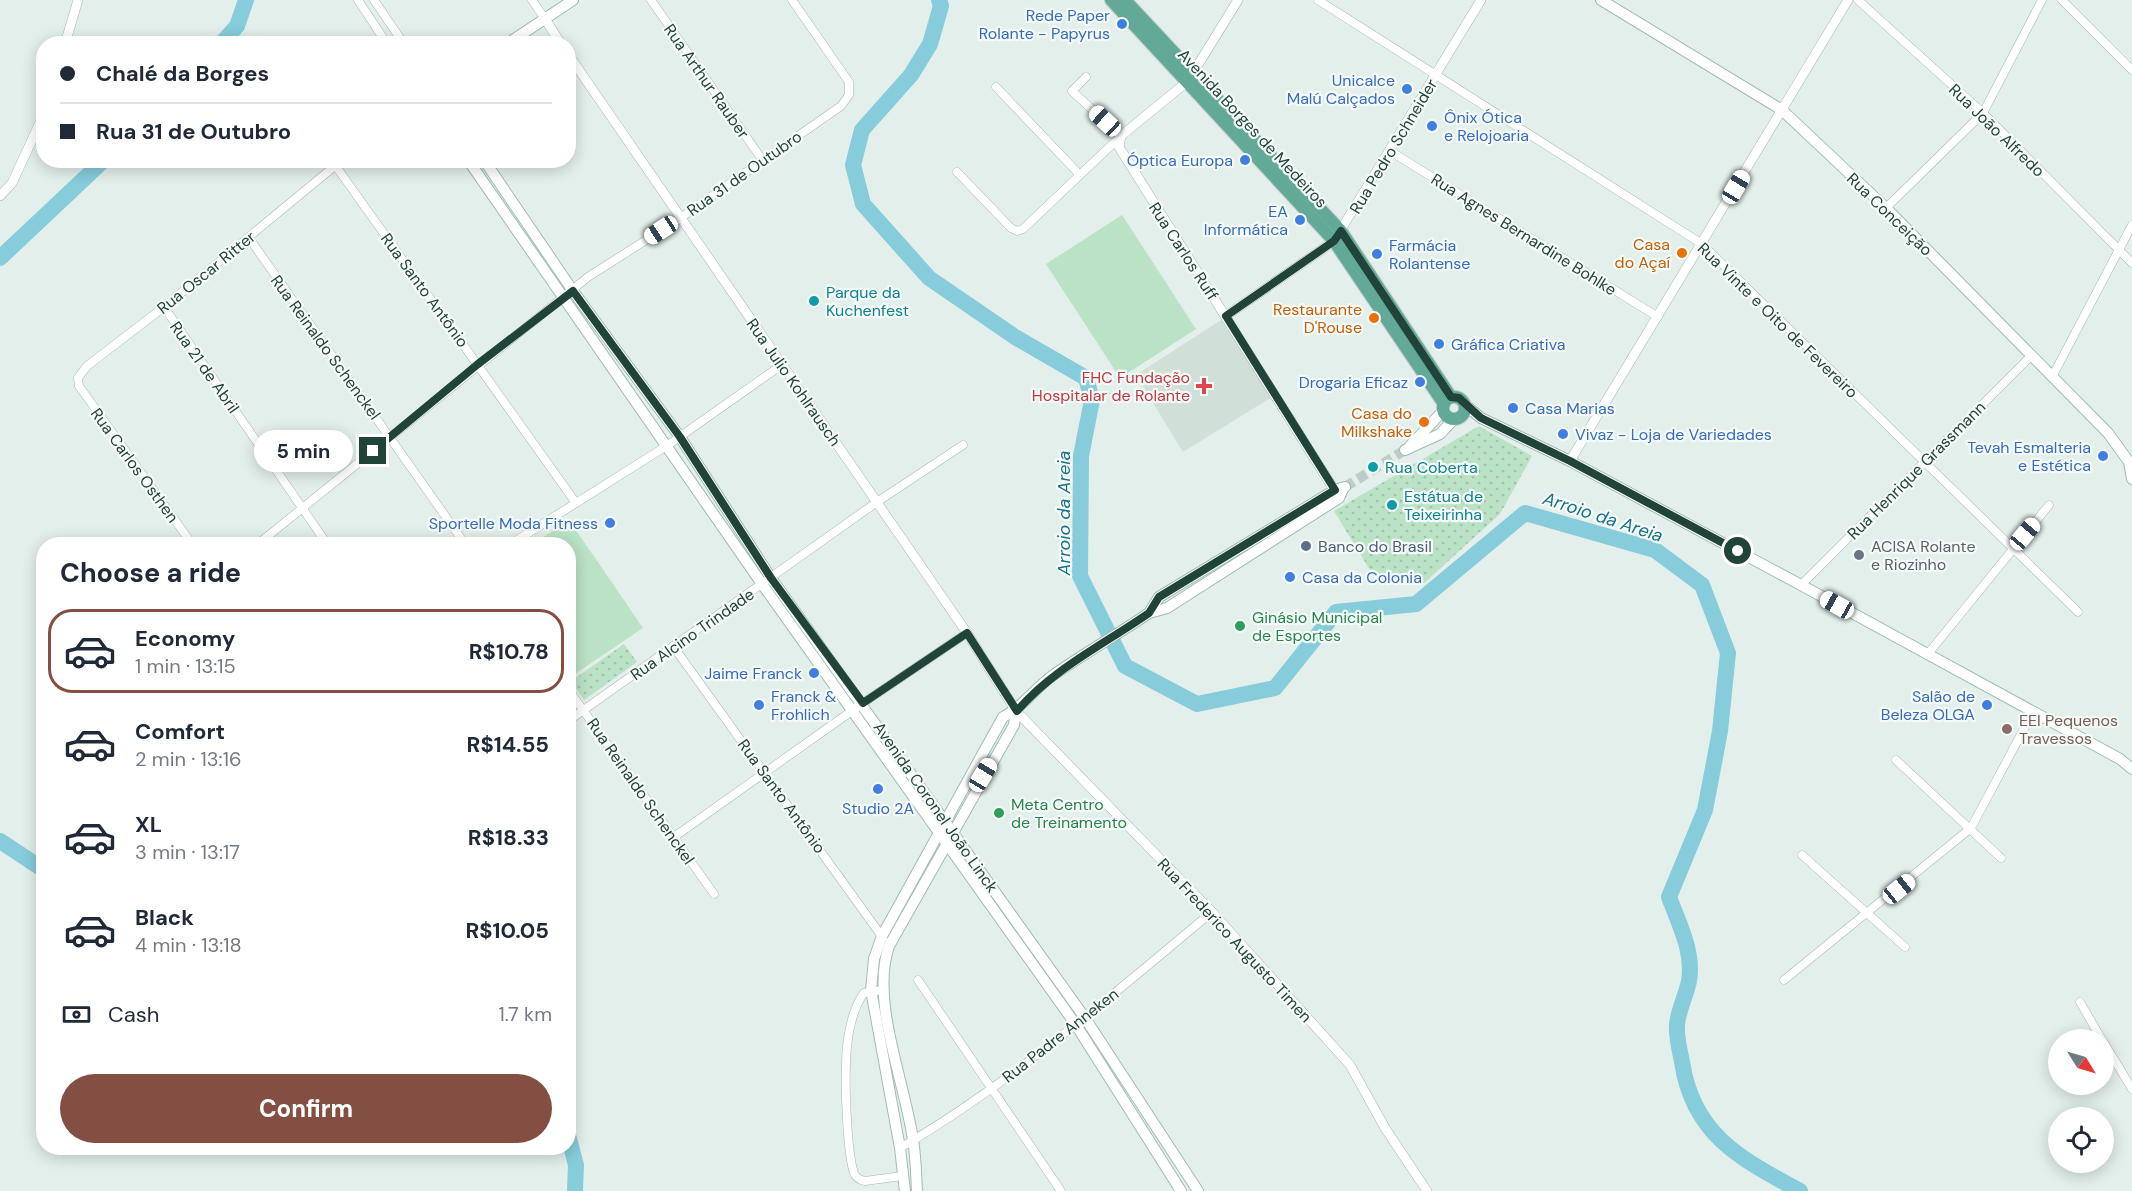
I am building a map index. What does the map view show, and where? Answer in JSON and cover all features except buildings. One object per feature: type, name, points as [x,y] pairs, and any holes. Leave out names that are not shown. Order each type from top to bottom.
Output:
[{"type":"main road","points":[[520,36],[573,0]]},
{"type":"main road","name":"Avenida Borges de Medeiros","points":[[1111,0],[1157,41]]},
{"type":"main road","name":"Avenida Borges de Medeiros","points":[[1125,0],[1157,41],[1338,236],[1446,404]]},
{"type":"main road","name":"Rua Conceição","points":[[1601,0],[1782,110],[1886,208],[2108,433],[2129,462],[2132,479]]},
{"type":"main road","name":"Avenida Coronel João Linck","points":[[474,168],[568,295],[680,437],[767,581]]},
{"type":"main road","name":"Avenida Coronel João Linck","points":[[489,168],[568,295],[668,445],[943,827],[952,833],[1181,1191]]},
{"type":"main road","points":[[1464,404],[1464,412],[1440,434],[1407,448],[1446,404],[1459,398],[1481,418],[1570,461],[1801,585],[2120,759],[2132,769]]},
{"type":"main road","points":[[1446,404],[1447,417],[1481,418]]},
{"type":"main road","points":[[1149,613],[1159,597],[1229,554],[1341,491]]},
{"type":"main road","points":[[905,1191],[900,1148],[871,990],[874,959],[882,936],[952,833],[1003,717],[1017,711],[1036,688],[1086,654],[1149,613],[1167,608],[1341,491]]},
{"type":"main road","points":[[1229,554],[1234,565]]},
{"type":"main road","points":[[917,1191],[913,1140],[883,990],[883,964],[943,827],[979,773]]},
{"type":"main road","name":"Avenida Coronel João Linck","points":[[943,827],[946,843],[1000,908],[1085,1018],[1198,1191]]},
{"type":"street","points":[[67,36],[78,0]]},
{"type":"street","points":[[358,0],[382,36]]},
{"type":"street","points":[[374,0],[399,36]]},
{"type":"street","points":[[532,0],[556,36]]},
{"type":"street","name":"Rua Arthur Rauber","points":[[651,0],[763,161]]},
{"type":"street","name":"Rua 31 de Outubro","points":[[267,537],[588,277],[679,219],[841,106],[849,95],[849,82],[792,0]]},
{"type":"street","points":[[957,172],[1011,228],[1017,231],[1121,136],[1190,77],[1238,0]]},
{"type":"street","name":"Rua Vinte e Oito de Fevereiro","points":[[1318,0],[1702,244],[2078,612]]},
{"type":"street","name":"Rua Pedro Schneider","points":[[1226,316],[1338,236],[1481,0]]},
{"type":"street","points":[[1570,461],[1848,0]]},
{"type":"street","name":"Rua João Alfredo","points":[[1858,0],[1983,113],[2132,263]]},
{"type":"street","points":[[1886,208],[1983,113],[2042,0]]},
{"type":"street","points":[[2062,0],[2132,70]]},
{"type":"street","name":"Rua Julio Kohlrausch","points":[[576,66],[679,219],[878,502],[1017,711]]},
{"type":"street","points":[[1086,77],[1072,91],[1121,136]]},
{"type":"street","points":[[996,87],[1080,175]]},
{"type":"street","points":[[0,196],[12,183],[36,131]]},
{"type":"street","name":"Rua Carlos Ruff","points":[[1121,136],[1119,147],[1122,154],[1341,491]]},
{"type":"street","name":"Rua Agnes Bernardine Bohlke","points":[[1390,152],[1658,317]]},
{"type":"street","name":"Rua Oscar Ritter","points":[[79,386],[78,378],[87,366],[164,307],[332,168]]},
{"type":"street","name":"Rua Santo Antônio","points":[[341,168],[576,503]]},
{"type":"street","points":[[2052,377],[2132,225]]},
{"type":"street","name":"Rua Reinaldo Schenckel","points":[[249,238],[460,537]]},
{"type":"street","name":"Rua 21 de Abril","points":[[164,307],[322,537]]},
{"type":"street","name":"Rua Henrique Grassmann","points":[[1801,585],[2031,356]]},
{"type":"street","points":[[523,537],[668,445],[783,364]]},
{"type":"street","name":"Rua Carlos Osthen","points":[[79,386],[187,537]]},
{"type":"street","name":"Rua Alcino Trindade","points":[[576,716],[878,502],[963,445]]},
{"type":"street","points":[[1927,655],[2049,505]]},
{"type":"street","points":[[674,837],[858,706],[967,633]]},
{"type":"street","name":"Rua Santo Antônio","points":[[674,646],[889,946]]},
{"type":"street","name":"Rua Reinaldo Schenckel","points":[[576,700],[714,894]]},
{"type":"street","name":"Rua Frederico Augusto Timen","points":[[1017,711],[1212,912],[1350,1065],[1385,1128],[1427,1191]]},
{"type":"street","points":[[1784,980],[1971,828],[2033,711]]},
{"type":"street","points":[[1896,760],[2001,858]]},
{"type":"street","points":[[1802,855],[1905,946]]},
{"type":"street","name":"Rua Padre Anneken","points":[[900,1148],[991,1089],[1085,1018],[1212,912]]},
{"type":"street","points":[[918,980],[1061,1191]]},
{"type":"street","points":[[883,990],[871,990],[864,993],[857,1002],[846,1064],[854,1172],[858,1178],[865,1181],[902,1176]]},
{"type":"street","points":[[2080,1002],[2096,1029]]},
{"type":"street","points":[[2114,1058],[2131,1086]]},
{"type":"shaded area","name":"FHC Fundação Hospitalar de Rolante","points":[[1221,320],[1272,397],[1183,452],[1136,375]]},
{"type":"green space","points":[[1122,215],[1196,329],[1120,378],[1046,264]]},
{"type":"green space","points":[[1479,426],[1532,456],[1500,514],[1423,584],[1376,580],[1334,511]]},
{"type":"green space","points":[[569,520],[643,628],[576,673],[576,537],[544,537]]},
{"type":"green space","points":[[624,644],[637,662],[584,700],[576,688],[576,678]]},
{"type":"waterway","points":[[228,36],[237,26],[246,0]]},
{"type":"waterway","name":"Arroio da Areia","points":[[939,0],[941,6],[930,44],[911,75],[862,130],[853,165],[863,204],[929,278],[1015,337],[1086,378],[1092,400],[1081,456],[1080,576],[1125,666],[1197,704],[1275,688],[1336,612],[1416,604],[1525,513],[1655,550],[1702,585],[1728,653],[1720,731],[1705,810],[1669,897],[1685,938],[1690,970],[1678,1019],[1678,1044],[1688,1087],[1697,1108],[1709,1126],[1723,1142],[1758,1168],[1800,1191]]},
{"type":"waterway","points":[[0,258],[96,168]]},
{"type":"waterway","points":[[0,841],[36,865]]},
{"type":"waterway","points":[[573,1155],[576,1165],[575,1191]]},
{"type":"tunnel","points":[[1345,487],[1405,450]]},
{"type":"place","name":"Rede Paper Rolante - Papyrus","points":[[1122,24]]},
{"type":"place","name":"Unicalce Malú Calçados","points":[[1407,89]]},
{"type":"place","name":"Ônix Ótica e Relojoaria","points":[[1432,126]]},
{"type":"place","name":"Óptica Europa","points":[[1245,160]]},
{"type":"place","name":"EA Informática","points":[[1300,220]]},
{"type":"place","name":"Casa do Açaí","points":[[1682,253]]},
{"type":"place","name":"Farmácia Rolantense","points":[[1377,254]]},
{"type":"place","name":"Parque da Kuchenfest","points":[[814,301]]},
{"type":"place","name":"Restaurante D'Rouse","points":[[1374,318]]},
{"type":"place","name":"Gráfica Criativa","points":[[1439,344]]},
{"type":"place","name":"Drogaria Eficaz","points":[[1420,382]]},
{"type":"place","name":"FHC Fundação Hospitalar de Rolante","points":[[1204,386]]},
{"type":"place","name":"Casa Marias","points":[[1513,408]]},
{"type":"place","name":"Casa do Milkshake","points":[[1424,422]]},
{"type":"place","name":"Vivaz - Loja de Variedades","points":[[1563,434]]},
{"type":"place","name":"Tevah Esmalteria e Estética","points":[[2103,456]]},
{"type":"place","name":"Rua Coberta","points":[[1373,467]]},
{"type":"place","name":"Estátua de Teixeirinha","points":[[1392,505]]},
{"type":"place","name":"Sportelle Moda Fitness","points":[[610,523]]},
{"type":"place","name":"Banco do Brasil","points":[[1306,546]]},
{"type":"place","name":"ACISA Rolante e Riozinho","points":[[1859,555]]},
{"type":"place","name":"Casa da Colonia","points":[[1290,577]]},
{"type":"place","name":"Ginásio Municipal de Esportes","points":[[1240,626]]},
{"type":"place","name":"Jaime Franck","points":[[814,673]]},
{"type":"place","name":"Franck & Frohlich","points":[[759,705]]},
{"type":"place","name":"Salão de Beleza OLGA","points":[[1987,705]]},
{"type":"place","name":"EEI Pequenos Travessos","points":[[2007,729]]},
{"type":"place","name":"Studio 2A","points":[[878,789]]},
{"type":"place","name":"Meta Centro de Treinamento","points":[[999,813]]},
{"type":"route","points":[[373,451],[478,364],[573,291],[680,437],[771,578],[863,703],[967,633],[1017,711],[1036,688],[1052,676],[1149,613],[1159,597],[1335,490],[1226,316],[1334,241],[1341,231],[1451,397],[1459,398],[1481,418],[1570,461],[1738,551]]}]
